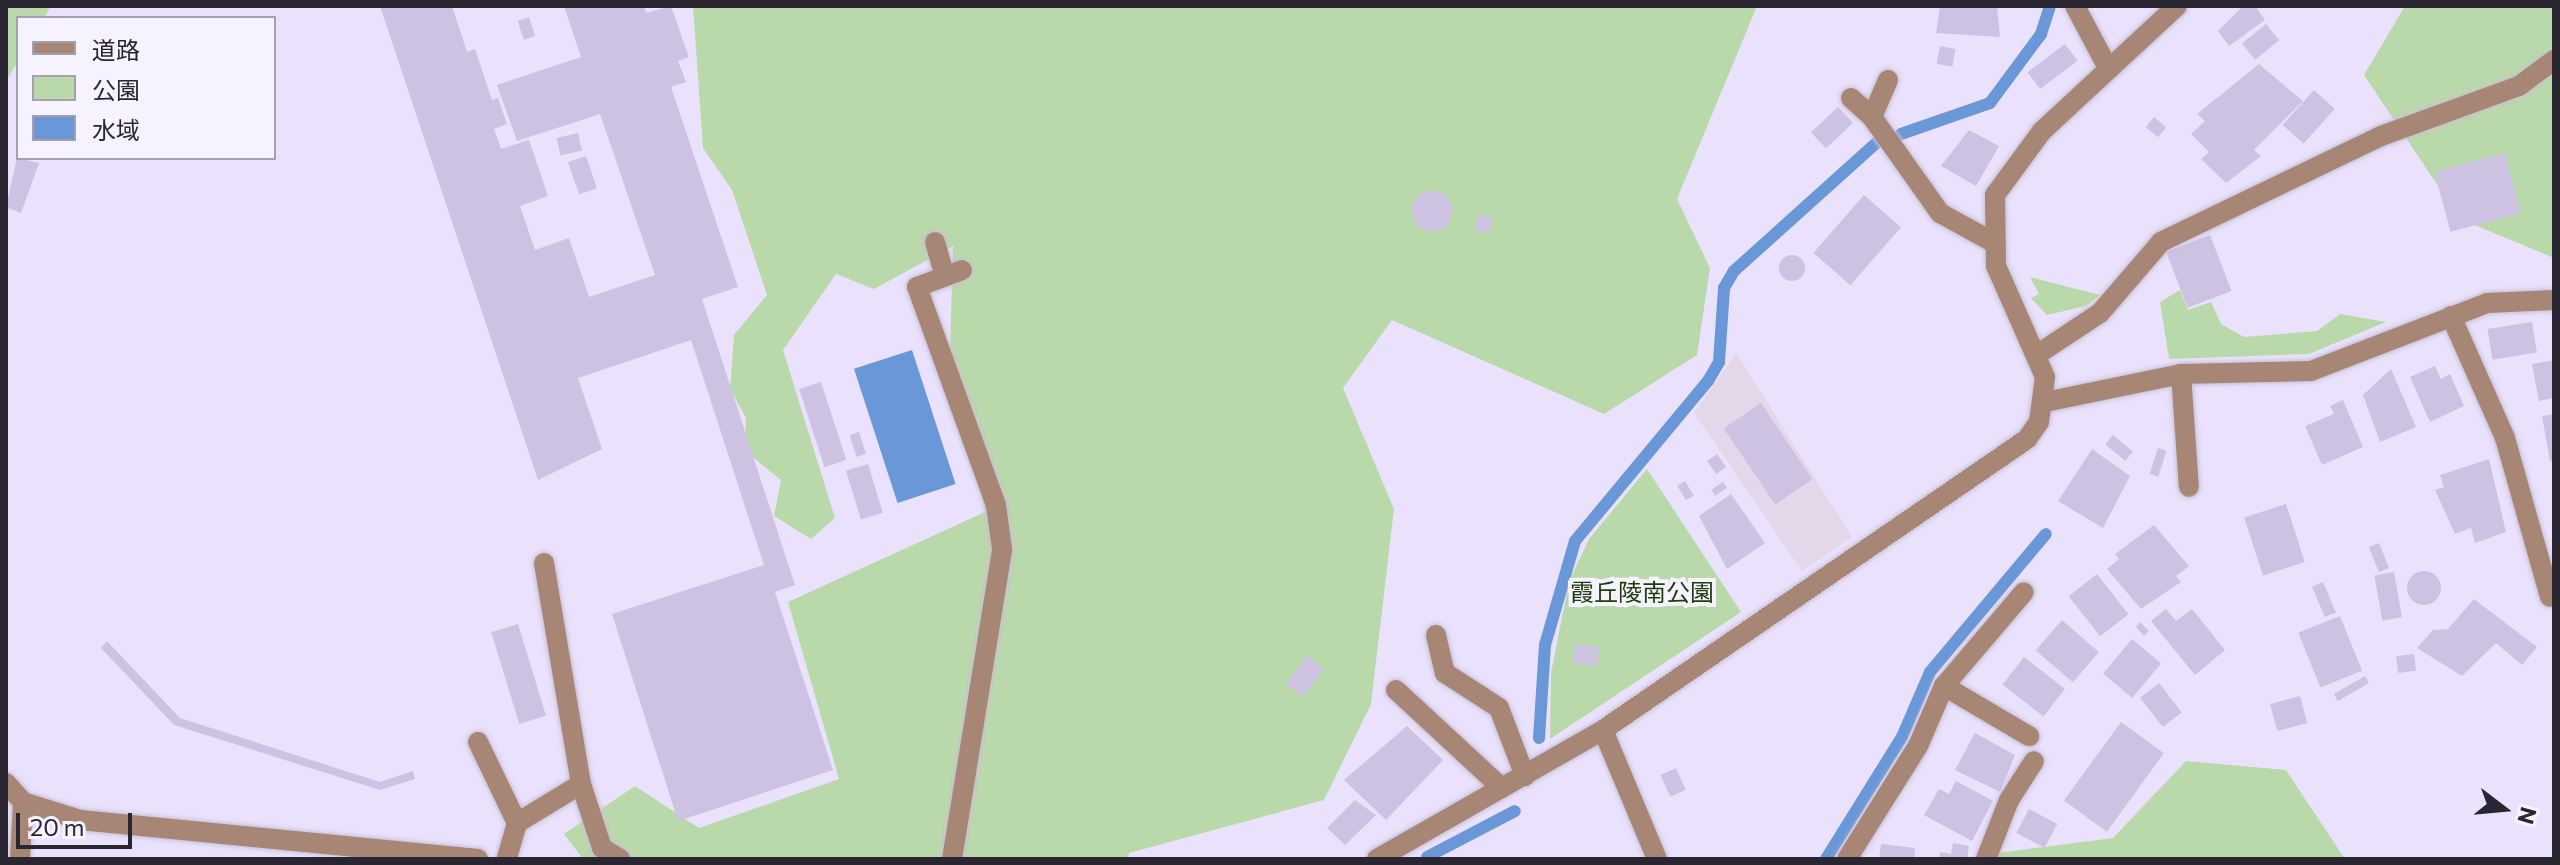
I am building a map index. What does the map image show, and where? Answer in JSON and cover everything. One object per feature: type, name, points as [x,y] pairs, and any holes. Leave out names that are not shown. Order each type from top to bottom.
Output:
[{"type":"street","points":[[2075,6],[2108,68]]},
{"type":"street","points":[[1377,859],[1603,730],[2027,439],[2045,402],[2038,354],[1991,241],[1995,195],[2007,173],[2108,68],[2177,6]]},
{"type":"street","points":[[2038,354],[2100,313],[2161,242],[2381,136],[2519,86],[2554,60]]},
{"type":"street","points":[[1872,117],[1888,80]]},
{"type":"street","points":[[1851,98],[1872,117],[1940,213],[1991,241]]},
{"type":"street","points":[[935,242],[954,273],[917,287],[996,505],[1002,549],[952,859]]},
{"type":"street","points":[[2045,402],[2181,374],[2311,371],[2451,316],[2513,297],[2554,300]]},
{"type":"street","points":[[2451,316],[2505,438],[2548,558],[2550,597]]},
{"type":"street","points":[[2181,374],[2189,487]]},
{"type":"street","points":[[544,563],[581,784],[602,848],[620,859]]},
{"type":"street","points":[[1847,859],[1918,746],[1944,686],[2024,592]]},
{"type":"street","points":[[1436,635],[1445,673],[1499,708],[1525,776]]},
{"type":"street","points":[[1944,686],[2029,736]]},
{"type":"street","points":[[1396,690],[1502,788]]},
{"type":"street","points":[[1603,730],[1657,859]]},
{"type":"street","points":[[478,742],[517,823],[507,859]]},
{"type":"street","points":[[1986,859],[2009,800],[2034,761]]},
{"type":"street","points":[[6,783],[23,802],[90,821],[478,859]]},
{"type":"street","points":[[517,823],[581,784]]},
{"type":"street","points":[[20,859],[23,802]]},
{"type":"shaded area","points":[[1736,353],[1852,537],[1802,571],[1694,413]]},
{"type":"green space","points":[[6,6],[51,6],[45,16],[16,16],[16,64],[6,81]]},
{"type":"green space","points":[[693,6],[1757,6],[1677,199],[1710,268],[1697,355],[1604,414],[1392,320],[1343,388],[1394,509],[1371,704],[1324,800],[1129,853],[1128,859],[583,859],[564,834],[635,786],[699,828],[839,779],[788,602],[985,512],[950,350],[953,246],[874,289],[836,274],[783,350],[835,518],[811,539],[774,516],[781,480],[745,451],[746,418],[730,389],[734,335],[767,295],[732,190],[703,148]]},
{"type":"green space","points":[[2405,6],[2554,6],[2554,258],[2460,219],[2364,75]]},
{"type":"green space","points":[[2030,277],[2100,295],[2086,306],[2047,315],[2031,298],[2039,294]]},
{"type":"green space","points":[[2180,290],[2188,310],[2211,302],[2221,324],[2244,337],[2317,331],[2340,314],[2386,322],[2309,354],[2169,359],[2160,302]]},
{"type":"green space","name":"霞丘陵南公園","points":[[1647,469],[1741,612],[1550,739],[1551,673],[1569,582],[1589,539]]},
{"type":"green space","points":[[2186,761],[2286,770],[2345,859],[1997,859],[1998,853],[2113,838]]},
{"type":"water","points":[[912,350],[956,484],[898,503],[854,369]]},
{"type":"building","points":[[380,6],[452,6],[467,52],[475,49],[492,100],[498,98],[507,124],[494,129],[501,149],[529,140],[548,196],[520,206],[535,250],[569,238],[589,297],[655,275],[600,114],[517,141],[497,85],[581,57],[564,6],[644,6],[646,13],[671,6],[689,57],[678,61],[686,82],[671,87],[738,287],[702,299],[795,585],[775,592],[833,770],[678,821],[612,614],[764,565],[691,340],[578,378],[602,449],[538,480]]},
{"type":"building","points":[[1940,6],[1997,6],[2000,37],[1936,33]]},
{"type":"building","points":[[2243,6],[2255,6],[2265,20],[2229,46],[2218,31]]},
{"type":"building","points":[[529,17],[535,36],[524,40],[518,21]]},
{"type":"building","points":[[2266,24],[2279,40],[2255,60],[2242,44]]},
{"type":"building","points":[[2065,44],[2078,61],[2040,89],[2027,72]]},
{"type":"building","points":[[1940,46],[1956,49],[1952,67],[1937,64]]},
{"type":"building","points":[[2259,64],[2303,101],[2254,150],[2261,156],[2226,183],[2201,159],[2209,152],[2191,134],[2205,121],[2197,114]]},
{"type":"building","points":[[2314,90],[2335,109],[2303,144],[2283,125]]},
{"type":"building","points":[[1838,107],[1853,123],[1826,148],[1811,132]]},
{"type":"building","points":[[2154,117],[2166,127],[2158,137],[2146,127]]},
{"type":"building","points":[[1969,130],[1999,146],[1976,186],[1941,166]]},
{"type":"building","points":[[578,133],[582,151],[561,155],[557,138]]},
{"type":"building","points":[[2505,153],[2521,213],[2451,232],[2434,172]]},
{"type":"building","points":[[586,156],[597,188],[579,194],[568,162]]},
{"type":"building","points":[[17,160],[39,163],[21,213],[6,207]]},
{"type":"building","points":[[1432,191],[1446,197],[1452,211],[1446,225],[1432,231],[1418,225],[1412,211],[1418,197]]},
{"type":"building","points":[[1864,195],[1901,227],[1850,285],[1813,253]]},
{"type":"building","points":[[1478,214],[1493,217],[1490,233],[1475,230]]},
{"type":"building","points":[[2210,235],[2232,291],[2188,308],[2166,252]]},
{"type":"building","points":[[1792,255],[1801,259],[1805,268],[1801,277],[1792,281],[1783,277],[1779,268],[1783,259]]},
{"type":"building","points":[[2532,322],[2537,353],[2492,360],[2488,329]]},
{"type":"building","points":[[2554,360],[2554,398],[2539,401],[2532,364]]},
{"type":"building","points":[[2435,366],[2441,379],[2450,374],[2464,406],[2430,422],[2410,377]]},
{"type":"building","points":[[2391,369],[2416,427],[2380,442],[2363,395]]},
{"type":"building","points":[[821,382],[846,460],[824,467],[799,389]]},
{"type":"building","points":[[2343,400],[2363,447],[2322,465],[2305,426],[2334,414],[2330,406]]},
{"type":"building","points":[[1761,403],[1812,479],[1775,504],[1724,428]]},
{"type":"building","points":[[2554,414],[2554,460],[2550,461],[2542,416]]},
{"type":"building","points":[[859,432],[866,454],[857,457],[849,435]]},
{"type":"building","points":[[2113,435],[2133,452],[2125,461],[2105,444]]},
{"type":"building","points":[[2158,448],[2167,451],[2158,476],[2150,474]]},
{"type":"building","points":[[2092,449],[2130,476],[2103,528],[2058,501]]},
{"type":"building","points":[[1717,454],[1726,467],[1716,474],[1707,461]]},
{"type":"building","points":[[2489,459],[2506,532],[2475,543],[2471,528],[2455,534],[2435,490],[2444,487],[2440,475]]},
{"type":"building","points":[[868,464],[883,513],[861,519],[846,471]]},
{"type":"building","points":[[1685,481],[1694,496],[1686,500],[1677,486]]},
{"type":"building","points":[[1723,482],[1727,488],[1715,496],[1711,490]]},
{"type":"building","points":[[1731,494],[1765,543],[1727,569],[1699,516]]},
{"type":"building","points":[[2286,504],[2305,562],[2263,576],[2244,518]]},
{"type":"building","points":[[2154,525],[2189,566],[2176,576],[2181,582],[2141,609],[2107,569],[2119,559],[2115,554]]},
{"type":"building","points":[[2379,543],[2389,568],[2379,572],[2369,547]]},
{"type":"building","points":[[2424,571],[2436,576],[2441,588],[2436,600],[2424,605],[2412,600],[2407,588],[2412,576]]},
{"type":"building","points":[[2394,572],[2402,617],[2382,621],[2374,575]]},
{"type":"building","points":[[2097,574],[2128,614],[2100,636],[2069,596]]},
{"type":"building","points":[[2323,582],[2336,612],[2325,617],[2312,587]]},
{"type":"building","points":[[2474,599],[2537,647],[2522,665],[2496,643],[2462,676],[2417,648],[2433,630],[2448,629]]},
{"type":"building","points":[[2166,609],[2176,621],[2192,609],[2225,650],[2195,675],[2151,621]]},
{"type":"building","points":[[2340,616],[2362,671],[2320,688],[2298,633]]},
{"type":"building","points":[[2062,620],[2099,652],[2073,682],[2036,650]]},
{"type":"building","points":[[2140,622],[2149,631],[2144,636],[2136,627]]},
{"type":"building","points":[[518,624],[546,716],[519,724],[491,632]]},
{"type":"building","points":[[2132,639],[2161,663],[2132,698],[2103,673]]},
{"type":"building","points":[[107,641],[180,718],[380,782],[413,771],[415,779],[380,790],[174,725],[101,648]]},
{"type":"building","points":[[1575,644],[1600,647],[1597,666],[1573,663]]},
{"type":"building","points":[[2414,654],[2416,671],[2398,673],[2396,656]]},
{"type":"building","points":[[1307,656],[1324,669],[1303,697],[1286,684]]},
{"type":"building","points":[[2024,657],[2065,689],[2043,717],[2002,685]]},
{"type":"building","points":[[2365,676],[2369,683],[2338,701],[2334,694]]},
{"type":"building","points":[[2159,683],[2182,712],[2163,727],[2140,698]]},
{"type":"building","points":[[2300,696],[2307,723],[2277,731],[2270,704]]},
{"type":"building","points":[[2121,722],[2164,753],[2107,832],[2064,800]]},
{"type":"building","points":[[1407,726],[1443,760],[1386,820],[1344,780]]},
{"type":"building","points":[[1975,733],[2015,755],[2000,792],[1955,770]]},
{"type":"building","points":[[1676,768],[1686,790],[1670,797],[1660,775]]},
{"type":"building","points":[[1956,781],[1993,801],[1972,841],[1924,815],[1939,789],[1949,794]]},
{"type":"building","points":[[1355,800],[1376,815],[1345,845],[1327,828]]},
{"type":"building","points":[[2029,809],[2057,824],[2045,848],[2016,833]]},
{"type":"building","points":[[1953,843],[1969,846],[1967,859],[1939,859],[1940,852],[1951,854]]},
{"type":"building","points":[[1881,844],[1915,848],[1914,859],[1879,859]]},
{"type":"waterway","points":[[1901,134],[1990,103],[2041,34],[2050,6]]},
{"type":"waterway","points":[[1539,738],[1545,645],[1575,541],[1708,381],[1719,362],[1724,288],[1734,271],[1876,143]]},
{"type":"waterway","points":[[1826,859],[1902,737],[1930,672],[2046,534]]},
{"type":"waterway","points":[[1427,857],[1515,811]]}]
